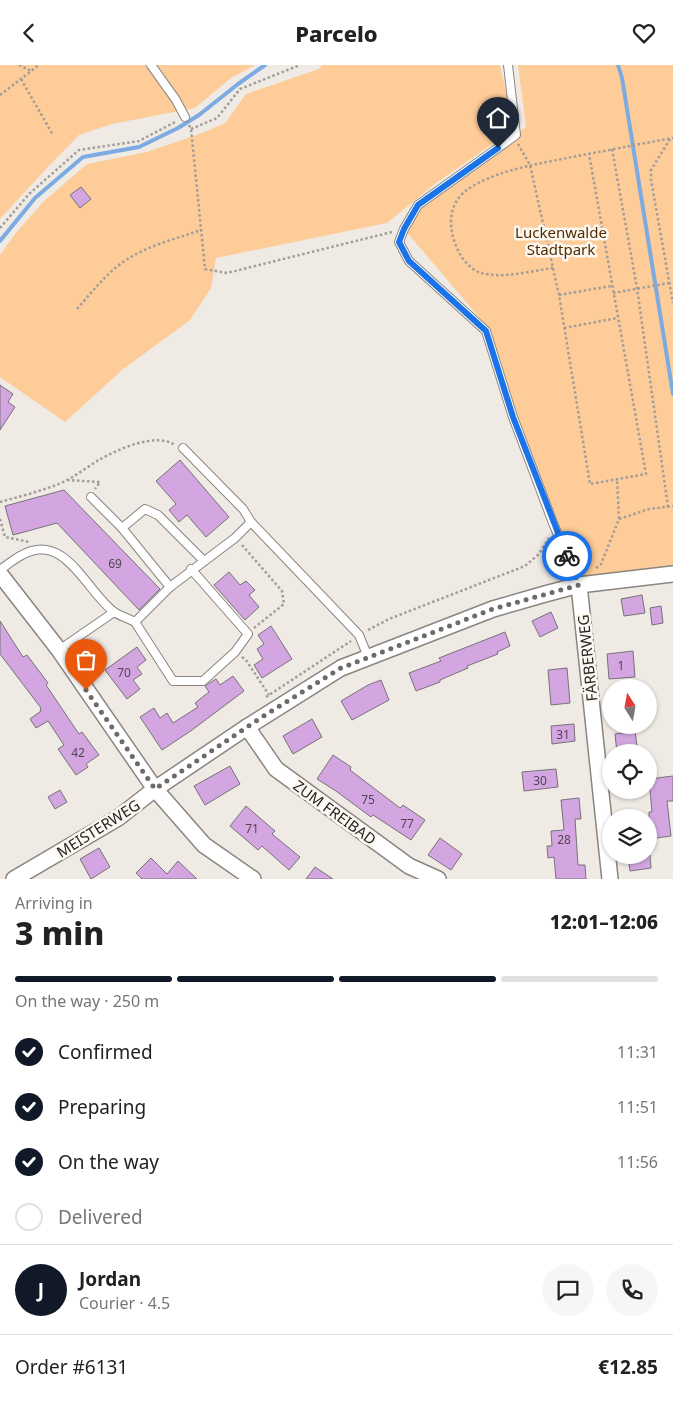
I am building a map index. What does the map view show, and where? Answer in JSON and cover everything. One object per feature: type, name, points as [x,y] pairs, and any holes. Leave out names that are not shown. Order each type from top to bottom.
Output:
[{"type":"street","points":[[0,572],[59,650],[155,789],[204,845],[253,879]]},
{"type":"street","name":"MEISTERWEG","points":[[14,879],[118,818],[155,789],[247,727],[341,668],[493,609],[579,585],[673,574]]},
{"type":"street","name":"FÄRBERWEG","points":[[579,585],[610,879]]},
{"type":"street","name":"ZUM FREIBAD","points":[[247,727],[276,769],[410,866],[438,879]]},
{"type":"lane","points":[[151,65],[176,99],[185,117]]},
{"type":"lane","points":[[508,65],[515,136],[418,205],[399,242],[409,261],[486,331],[513,417],[579,585]]},
{"type":"lane","points":[[184,449],[243,509],[251,523],[358,635],[368,657]]},
{"type":"lane","points":[[90,497],[122,528],[170,587]]},
{"type":"lane","points":[[122,528],[145,509],[158,515],[204,561]]},
{"type":"lane","points":[[135,622],[191,569],[235,538],[251,523]]},
{"type":"lane","points":[[0,572],[22,555],[34,551],[52,550],[59,553],[114,613],[135,622],[173,681],[203,681],[235,652],[248,634],[191,569]]},
{"type":"lane","points":[[59,650],[114,613]]},
{"type":"path","points":[[19,65],[31,71]]},
{"type":"path","points":[[0,95],[38,65]]},
{"type":"path","points":[[300,65],[240,89],[217,118],[190,129],[205,269],[227,273],[404,229]]},
{"type":"path","points":[[21,79],[53,135]]},
{"type":"path","points":[[0,228],[29,194],[79,150],[139,141],[185,117]]},
{"type":"path","points":[[515,136],[530,165],[553,268],[590,484],[646,474],[589,154]]},
{"type":"path","points":[[553,268],[498,276],[478,273],[465,261],[451,234],[451,215],[457,199],[470,187],[484,180],[530,165],[672,139]]},
{"type":"path","points":[[672,139],[651,170],[650,180],[673,303]]},
{"type":"path","points":[[612,149],[637,288],[668,507]]},
{"type":"path","points":[[77,309],[104,278],[124,261],[154,246],[201,230]]},
{"type":"path","points":[[614,293],[669,283]]},
{"type":"path","points":[[558,295],[612,286]]},
{"type":"path","points":[[564,328],[617,318]]},
{"type":"path","points":[[0,502],[57,485],[100,459],[142,443],[164,439],[184,449]]},
{"type":"path","points":[[66,479],[100,482],[90,497]]},
{"type":"path","points":[[595,569],[601,563],[619,519],[617,479]]},
{"type":"path","points":[[619,519],[649,509],[673,505]]},
{"type":"path","points":[[0,519],[5,537],[27,540],[32,544],[34,551]]},
{"type":"path","points":[[235,538],[282,591],[284,604],[248,634]]},
{"type":"path","points":[[235,652],[246,660],[278,707]]},
{"type":"green space","points":[[0,65],[255,65],[231,78],[195,108],[112,124],[79,135],[0,219]]},
{"type":"green space","points":[[322,65],[500,65],[507,97],[507,134],[436,183],[387,223],[216,258],[211,288],[190,320],[122,370],[65,422],[0,377],[0,255],[15,234],[44,201],[87,164],[147,152],[202,133],[225,123],[246,94],[319,69]]},
{"type":"green space","name":"Luckenwalde Stadtpark","points":[[518,65],[673,65],[673,574],[579,585],[518,417],[490,330],[404,229],[418,205],[526,127]]},
{"type":"building","points":[[81,187],[91,199],[80,208],[70,195]]},
{"type":"building","points":[[0,385],[13,394],[8,402],[15,407],[0,430]]},
{"type":"building","points":[[180,460],[229,517],[206,537],[187,515],[179,522],[169,510],[176,504],[156,481]]},
{"type":"building","points":[[64,490],[160,589],[139,610],[57,523],[13,535],[5,506]]},
{"type":"building","points":[[229,572],[240,585],[246,581],[255,590],[249,595],[259,607],[245,620],[214,585]]},
{"type":"building","points":[[642,595],[645,613],[624,616],[621,599]]},
{"type":"building","points":[[661,606],[663,623],[652,625],[650,608]]},
{"type":"building","points":[[551,612],[558,628],[540,637],[532,621]]},
{"type":"building","points":[[0,621],[23,657],[27,655],[48,683],[46,685],[79,734],[82,732],[99,755],[86,764],[88,767],[76,775],[58,749],[64,745],[48,721],[36,728],[30,719],[41,711],[41,708],[0,654]]},
{"type":"building","points":[[271,626],[292,659],[262,678],[254,665],[263,659],[257,649],[264,644],[258,635]]},
{"type":"building","points":[[505,632],[510,646],[497,652],[498,654],[467,666],[468,668],[440,680],[440,682],[416,691],[409,673],[441,661],[439,658]]},
{"type":"building","points":[[137,647],[146,660],[137,667],[142,674],[133,680],[140,689],[127,699],[105,670]]},
{"type":"building","points":[[633,651],[635,677],[609,679],[607,654]]},
{"type":"building","points":[[567,668],[570,703],[551,705],[548,670]]},
{"type":"building","points":[[233,676],[244,691],[162,750],[140,717],[154,708],[160,718],[167,713],[173,723],[198,707],[195,703],[209,692],[205,686],[216,679],[220,685]]},
{"type":"building","points":[[381,680],[389,700],[352,720],[341,701],[368,685]]},
{"type":"building","points":[[312,719],[322,737],[293,754],[283,736]]},
{"type":"building","points":[[574,724],[575,741],[552,744],[551,726]]},
{"type":"building","points":[[615,734],[635,734],[637,744],[616,744]]},
{"type":"building","points":[[333,755],[351,767],[350,770],[400,808],[403,805],[425,820],[411,840],[373,815],[371,817],[317,779]]},
{"type":"building","points":[[230,766],[240,784],[205,805],[194,786]]},
{"type":"building","points":[[556,769],[558,787],[524,791],[522,772]]},
{"type":"building","points":[[673,776],[673,801],[667,801],[671,836],[657,838],[657,809],[652,809],[651,799],[657,799],[657,778]]},
{"type":"building","points":[[60,790],[67,802],[55,809],[48,797]]},
{"type":"building","points":[[579,798],[581,819],[575,819],[578,865],[585,865],[586,879],[556,879],[554,857],[548,858],[547,846],[552,846],[551,831],[564,830],[561,800]]},
{"type":"building","points":[[246,806],[275,831],[272,834],[300,857],[289,870],[262,846],[258,850],[230,826]]},
{"type":"building","points":[[440,838],[462,854],[451,870],[428,855]]},
{"type":"building","points":[[99,848],[110,867],[91,879],[80,859]]},
{"type":"building","points":[[151,858],[167,874],[178,861],[197,879],[142,879],[136,873]]},
{"type":"building","points":[[629,864],[651,864],[651,868],[630,871]]},
{"type":"building","points":[[315,867],[333,879],[306,879]]},
{"type":"waterway","points":[[0,241],[35,198],[83,157],[139,147],[178,128],[199,115],[265,65]]},
{"type":"waterway","points":[[618,65],[622,78],[673,394]]},
{"type":"way so far","points":[[86,690],[155,789],[262,717],[341,668],[493,609],[579,585],[567,556]]},
{"type":"route","points":[[498,148],[418,205],[399,242],[409,261],[486,331],[513,417],[567,556]]}]
